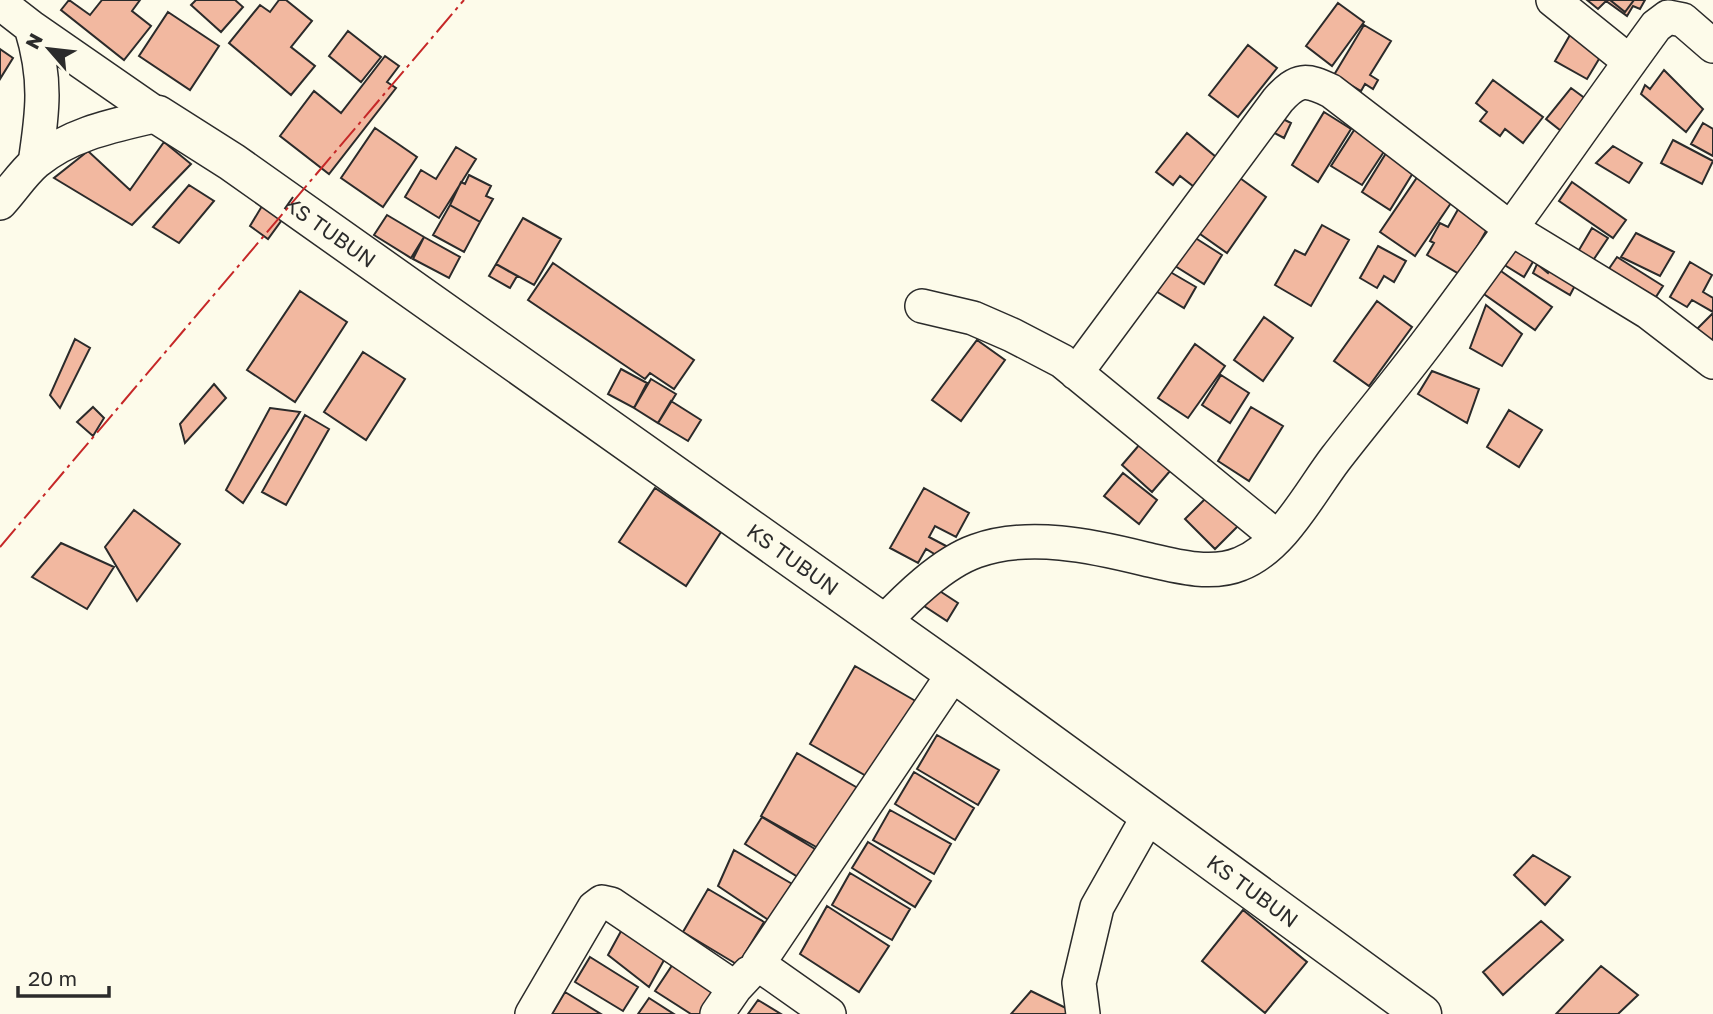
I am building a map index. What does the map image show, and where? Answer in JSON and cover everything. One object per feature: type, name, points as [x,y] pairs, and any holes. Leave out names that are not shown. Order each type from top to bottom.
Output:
[{"type":"main road","name":"KS TUBUN","points":[[158,115],[244,170],[954,673],[1422,1014]]},
{"type":"street","points":[[1553,0],[1630,62]]},
{"type":"street","points":[[0,3],[158,115]]},
{"type":"street","points":[[883,623],[915,590],[974,551],[1010,543],[1062,544],[1206,570],[1240,564],[1264,549],[1290,525],[1315,484],[1429,340],[1662,20],[1681,9],[1683,20],[1713,46]]},
{"type":"street","points":[[31,27],[44,97],[35,163]]},
{"type":"street","points":[[1076,373],[1279,100],[1296,83],[1312,83],[1331,91],[1510,228],[1647,312],[1713,362]]},
{"type":"street","points":[[0,203],[35,163],[62,143],[97,130],[158,115]]},
{"type":"street","points":[[922,306],[972,318],[1062,361],[1277,537]]},
{"type":"street","points":[[532,1014],[594,908],[602,902],[611,904],[726,1001],[758,964],[954,673]]},
{"type":"street","points":[[1083,1014],[1079,983],[1097,907],[1149,815]]},
{"type":"street","points":[[758,964],[829,1014]]},
{"type":"building","points":[[69,0],[90,15],[102,0],[140,0],[132,11],[151,26],[124,60],[61,10]]},
{"type":"building","points":[[196,0],[235,0],[243,7],[221,32],[191,5]]},
{"type":"building","points":[[279,0],[286,0],[312,21],[291,47],[315,66],[291,95],[229,43],[260,5],[270,12]]},
{"type":"building","points":[[1587,0],[1645,0],[1640,9],[1633,6],[1627,16],[1606,1],[1598,9]]},
{"type":"building","points":[[1610,0],[1634,0],[1625,12]]},
{"type":"building","points":[[1338,3],[1364,22],[1332,66],[1306,46]]},
{"type":"building","points":[[168,12],[219,46],[190,90],[139,56]]},
{"type":"building","points":[[1364,25],[1391,41],[1370,75],[1378,80],[1373,89],[1365,84],[1361,91],[1334,75]]},
{"type":"building","points":[[348,31],[381,57],[361,82],[329,56]]},
{"type":"building","points":[[1570,35],[1602,54],[1587,79],[1555,61]]},
{"type":"building","points":[[1248,45],[1277,68],[1238,117],[1209,95]]},
{"type":"building","points":[[0,49],[13,58],[0,79]]},
{"type":"building","points":[[385,56],[399,66],[387,82],[396,88],[329,174],[280,136],[314,91],[341,113]]},
{"type":"building","points":[[1664,70],[1703,109],[1686,132],[1641,94],[1645,85],[1650,89]]},
{"type":"building","points":[[1493,80],[1543,117],[1523,143],[1505,129],[1500,136],[1480,121],[1487,112],[1476,103]]},
{"type":"building","points":[[1571,88],[1590,102],[1565,134],[1546,119]]},
{"type":"building","points":[[1324,112],[1351,129],[1318,182],[1292,165]]},
{"type":"building","points":[[1275,115],[1291,123],[1284,138],[1267,129]]},
{"type":"building","points":[[1703,123],[1713,129],[1713,156],[1691,144]]},
{"type":"building","points":[[1358,124],[1389,144],[1362,185],[1331,166]]},
{"type":"building","points":[[375,128],[417,157],[383,207],[341,178]]},
{"type":"building","points":[[1187,133],[1216,157],[1193,186],[1180,176],[1173,185],[1156,172]]},
{"type":"building","points":[[1673,140],[1713,161],[1702,184],[1661,163]]},
{"type":"building","points":[[164,142],[191,164],[132,225],[54,178],[88,151],[130,190]]},
{"type":"building","points":[[1613,146],[1642,163],[1629,183],[1596,163]]},
{"type":"building","points":[[456,147],[476,159],[439,218],[405,197],[421,170],[436,179]]},
{"type":"building","points":[[1388,150],[1416,168],[1390,210],[1362,192]]},
{"type":"building","points":[[1233,173],[1266,197],[1227,253],[1193,229]]},
{"type":"building","points":[[469,175],[491,186],[486,196],[493,199],[480,222],[450,205],[461,182],[465,184]]},
{"type":"building","points":[[1418,176],[1453,200],[1415,256],[1380,232]]},
{"type":"building","points":[[1572,182],[1626,220],[1613,238],[1559,201]]},
{"type":"building","points":[[189,185],[214,201],[179,243],[153,227]]},
{"type":"building","points":[[450,205],[480,222],[464,252],[433,235]]},
{"type":"building","points":[[262,206],[284,217],[268,239],[250,226]]},
{"type":"building","points":[[1460,206],[1490,224],[1461,275],[1427,255],[1434,243],[1430,241],[1440,223],[1448,227]]},
{"type":"building","points":[[387,215],[424,237],[411,258],[374,235]]},
{"type":"building","points":[[523,218],[561,239],[534,285],[496,264]]},
{"type":"building","points":[[1322,225],[1349,240],[1311,306],[1275,285],[1295,250],[1305,255]]},
{"type":"building","points":[[1592,228],[1608,238],[1588,268],[1576,255]]},
{"type":"building","points":[[1186,232],[1222,255],[1204,284],[1167,261]]},
{"type":"building","points":[[1636,233],[1674,252],[1660,276],[1621,257]]},
{"type":"building","points":[[1514,235],[1540,250],[1524,277],[1498,261]]},
{"type":"building","points":[[424,237],[460,257],[449,278],[413,259]]},
{"type":"building","points":[[1378,246],[1406,261],[1394,282],[1384,276],[1377,288],[1360,278]]},
{"type":"building","points":[[1617,257],[1663,286],[1650,306],[1604,276]]},
{"type":"building","points":[[1559,259],[1579,278],[1570,295],[1533,273],[1537,264],[1548,273]]},
{"type":"building","points":[[1690,262],[1712,275],[1703,292],[1713,298],[1713,312],[1692,300],[1687,307],[1670,297]]},
{"type":"building","points":[[553,263],[694,360],[674,389],[650,373],[645,379],[528,300]]},
{"type":"building","points":[[496,264],[517,276],[510,288],[489,276]]},
{"type":"building","points":[[1160,266],[1196,287],[1184,308],[1149,287]]},
{"type":"building","points":[[1498,269],[1552,307],[1535,330],[1481,292]]},
{"type":"building","points":[[300,291],[347,322],[295,402],[247,370]]},
{"type":"building","points":[[1377,301],[1412,327],[1369,386],[1334,361]]},
{"type":"building","points":[[1486,305],[1522,334],[1502,366],[1470,348]]},
{"type":"building","points":[[1713,313],[1713,346],[1696,330]]},
{"type":"building","points":[[1264,317],[1293,338],[1263,381],[1234,360]]},
{"type":"building","points":[[75,339],[90,348],[60,408],[50,395]]},
{"type":"building","points":[[977,340],[1005,360],[961,421],[932,400]]},
{"type":"building","points":[[1195,344],[1225,366],[1188,418],[1158,398]]},
{"type":"building","points":[[363,352],[405,379],[366,440],[324,412]]},
{"type":"building","points":[[621,369],[647,383],[634,408],[608,394]]},
{"type":"building","points":[[1432,371],[1479,389],[1467,423],[1418,394]]},
{"type":"building","points":[[1221,375],[1249,393],[1230,423],[1202,405]]},
{"type":"building","points":[[651,379],[676,394],[658,423],[634,408]]},
{"type":"building","points":[[214,384],[226,398],[185,443],[180,424]]},
{"type":"building","points":[[671,401],[701,420],[688,441],[658,423]]},
{"type":"building","points":[[93,407],[104,418],[93,436],[77,422]]},
{"type":"building","points":[[1251,407],[1283,426],[1249,481],[1218,461]]},
{"type":"building","points":[[270,408],[300,412],[243,503],[226,490]]},
{"type":"building","points":[[1509,410],[1542,430],[1519,467],[1487,447]]},
{"type":"building","points":[[305,415],[329,429],[286,505],[262,492]]},
{"type":"building","points":[[1140,444],[1170,471],[1152,492],[1122,465]]},
{"type":"building","points":[[1123,473],[1157,500],[1139,524],[1104,496]]},
{"type":"building","points":[[655,488],[721,532],[686,586],[619,542]]},
{"type":"building","points":[[924,488],[969,513],[956,537],[935,526],[929,537],[948,547],[941,558],[926,549],[918,563],[890,548]]},
{"type":"building","points":[[1207,497],[1238,526],[1215,549],[1185,519]]},
{"type":"building","points":[[134,510],[180,544],[137,601],[105,547]]},
{"type":"building","points":[[61,543],[114,567],[87,609],[32,577]]},
{"type":"building","points":[[932,586],[958,603],[947,621],[921,604]]},
{"type":"building","points":[[855,666],[919,703],[875,781],[810,744]]},
{"type":"building","points":[[937,735],[999,770],[978,805],[917,769]]},
{"type":"building","points":[[797,753],[863,791],[827,853],[761,816]]},
{"type":"building","points":[[914,772],[974,808],[955,840],[895,804]]},
{"type":"building","points":[[890,810],[951,844],[934,874],[873,840]]},
{"type":"building","points":[[762,817],[815,849],[798,877],[745,844]]},
{"type":"building","points":[[868,842],[931,881],[915,907],[852,868]]},
{"type":"building","points":[[734,850],[794,885],[770,921],[718,886]]},
{"type":"building","points":[[1533,855],[1570,877],[1545,905],[1514,875]]},
{"type":"building","points":[[850,873],[910,909],[892,940],[832,905]]},
{"type":"building","points":[[708,889],[764,922],[738,965],[683,932]]},
{"type":"building","points":[[827,906],[889,946],[859,992],[800,954]]},
{"type":"building","points":[[1243,910],[1307,962],[1265,1013],[1202,961]]},
{"type":"building","points":[[1541,921],[1563,940],[1503,995],[1483,972]]},
{"type":"building","points":[[626,922],[668,953],[649,987],[608,955]]},
{"type":"building","points":[[590,957],[638,987],[623,1011],[575,982]]},
{"type":"building","points":[[677,958],[725,990],[709,1014],[691,1014],[655,991]]},
{"type":"building","points":[[1601,966],[1638,995],[1618,1014],[1556,1014]]},
{"type":"building","points":[[1031,991],[1070,1010],[1068,1014],[1011,1014]]},
{"type":"building","points":[[565,992],[601,1014],[552,1014]]},
{"type":"building","points":[[649,998],[674,1014],[638,1014]]},
{"type":"building","points":[[758,1000],[781,1014],[748,1014]]},
{"type":"power","points":[[0,547],[464,0]]}]
